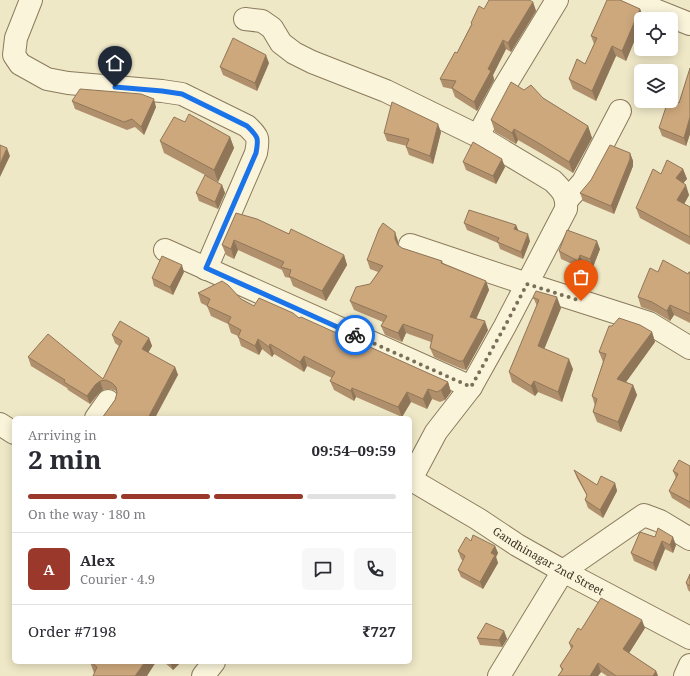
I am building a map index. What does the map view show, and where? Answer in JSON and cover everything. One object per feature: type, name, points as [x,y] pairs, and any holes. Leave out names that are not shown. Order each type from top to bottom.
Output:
[{"type":"street","points":[[31,0],[16,38],[14,55],[20,64],[47,79],[68,83],[182,94],[247,126],[255,134],[258,141],[256,153],[206,268]]},
{"type":"street","points":[[478,136],[503,89],[557,0]]},
{"type":"street","points":[[630,0],[690,24]]},
{"type":"street","points":[[245,19],[262,21],[272,28],[281,43],[294,53],[312,62],[386,91],[478,136],[554,181],[563,190],[566,200],[566,209],[505,326],[471,387],[436,432],[412,475]]},
{"type":"street","points":[[566,200],[583,182],[620,111]]},
{"type":"street","points":[[410,245],[649,323],[690,348]]},
{"type":"street","points":[[165,250],[471,387]]},
{"type":"street","points":[[0,424],[12,432]]},
{"type":"street","name":"Gandhinagar 2nd Street","points":[[412,480],[478,519],[517,545],[690,638]]},
{"type":"street","points":[[499,676],[563,571],[644,515],[660,521],[690,539]]},
{"type":"street","points":[[202,676],[212,664]]},
{"type":"street","points":[[685,676],[690,665]]},
{"type":"building","points":[[489,0],[529,0],[533,2],[508,43],[503,40],[488,69],[491,71],[474,102],[452,88],[456,81],[440,79],[455,52],[457,53],[472,24],[471,23],[479,6],[484,9]]},
{"type":"building","points":[[607,0],[620,0],[640,9],[639,12],[634,12],[634,23],[622,51],[612,46],[592,91],[569,79],[577,59],[585,64],[597,38],[591,36]]},
{"type":"building","points":[[233,38],[266,55],[255,83],[220,67]]},
{"type":"building","points":[[690,68],[690,117],[684,138],[659,128],[666,108],[678,108]]},
{"type":"building","points":[[511,82],[524,90],[531,85],[543,98],[588,126],[569,162],[514,129],[512,133],[491,120]]},
{"type":"building","points":[[80,89],[141,94],[154,99],[141,127],[132,119],[124,122],[72,101]]},
{"type":"building","points":[[392,102],[438,124],[430,156],[406,147],[409,139],[384,133]]},
{"type":"building","points":[[189,114],[230,137],[214,170],[160,141],[174,117],[185,122]]},
{"type":"building","points":[[473,142],[502,159],[493,176],[463,162]]},
{"type":"building","points":[[0,145],[7,148],[0,164]]},
{"type":"building","points":[[610,145],[630,153],[630,159],[611,206],[580,193],[591,180]]},
{"type":"building","points":[[667,160],[683,169],[676,178],[686,185],[677,200],[690,207],[690,237],[636,208],[653,169],[661,174]]},
{"type":"building","points":[[205,175],[222,185],[215,202],[196,193]]},
{"type":"building","points":[[469,210],[516,225],[514,229],[528,234],[521,252],[497,242],[499,238],[464,223]]},
{"type":"building","points":[[236,213],[257,219],[289,234],[291,229],[344,255],[322,291],[289,276],[291,270],[281,267],[284,262],[234,240],[231,249],[222,245]]},
{"type":"building","points":[[383,223],[395,232],[395,239],[398,245],[402,248],[442,261],[441,263],[486,281],[470,317],[485,321],[463,361],[459,361],[430,348],[433,335],[403,324],[398,333],[381,326],[387,316],[350,301],[356,287],[370,284],[383,266],[367,260],[379,229]]},
{"type":"building","points":[[567,230],[597,241],[590,259],[580,255],[578,261],[559,251]]},
{"type":"building","points":[[162,256],[182,265],[170,287],[152,278]]},
{"type":"building","points":[[663,260],[688,274],[690,272],[690,314],[670,305],[667,311],[652,302],[638,297],[650,268],[658,272]]},
{"type":"building","points":[[222,281],[228,285],[241,299],[254,306],[259,298],[293,313],[299,318],[301,317],[341,334],[448,382],[441,390],[437,392],[428,389],[423,399],[407,392],[398,407],[352,388],[351,391],[330,381],[335,372],[304,356],[300,362],[270,344],[269,347],[258,339],[255,346],[238,337],[241,330],[228,323],[231,317],[207,306],[210,299],[198,293]]},
{"type":"building","points":[[536,291],[557,297],[538,346],[569,359],[558,392],[534,381],[531,386],[509,372],[539,300],[533,297]]},
{"type":"building","points":[[619,318],[640,325],[652,332],[617,379],[633,385],[618,422],[593,412],[597,399],[592,396],[606,354],[599,352],[609,326],[612,326]]},
{"type":"building","points":[[120,321],[149,338],[142,349],[175,367],[149,416],[103,416],[115,400],[117,393],[116,387],[112,383],[106,380],[100,381],[87,396],[64,382],[65,380],[28,357],[48,334],[103,379],[122,341],[112,335]]},
{"type":"building","points":[[679,460],[690,466],[690,502],[669,491],[678,474],[673,471]]},
{"type":"building","points":[[574,470],[597,485],[601,476],[615,483],[600,510],[585,500],[587,495]]},
{"type":"building","points":[[658,528],[673,537],[670,545],[662,541],[653,563],[631,553],[640,532],[655,537]]},
{"type":"building","points":[[473,535],[495,546],[491,553],[495,555],[480,582],[458,570],[465,556],[458,551],[466,537],[471,541]]},
{"type":"building","points":[[690,574],[690,586],[686,583]]},
{"type":"building","points":[[601,598],[642,620],[623,649],[656,671],[653,676],[616,676],[598,663],[590,676],[558,676],[563,669],[560,666],[573,646],[569,643],[578,628],[581,630]]},
{"type":"building","points":[[486,623],[504,631],[499,640],[477,638]]},
{"type":"building","points":[[93,664],[144,664],[135,676],[93,676],[97,667]]},
{"type":"way so far","points":[[355,335],[471,387],[527,284],[581,301]]},
{"type":"route","points":[[115,87],[182,94],[247,126],[255,134],[258,141],[256,153],[206,268],[355,335]]}]
